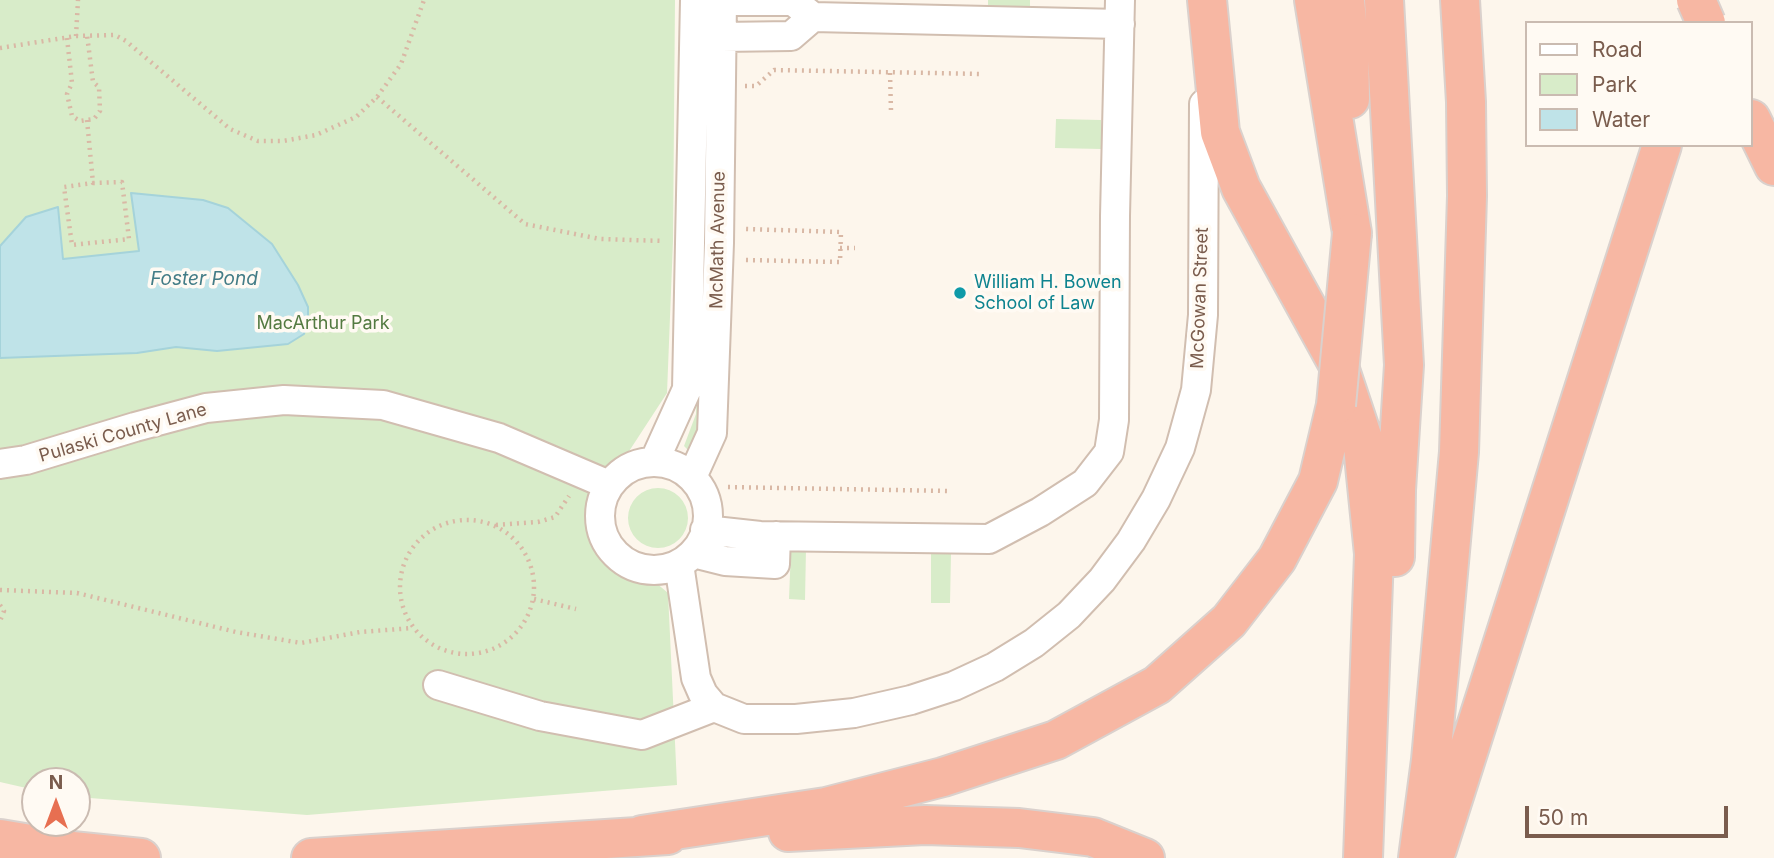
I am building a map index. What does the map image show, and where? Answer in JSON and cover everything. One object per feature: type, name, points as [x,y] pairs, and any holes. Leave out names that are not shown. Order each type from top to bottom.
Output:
[{"type":"highway","points":[[1207,0],[1220,132],[1241,188],[1338,364],[1362,436],[1374,554],[1365,858]]},
{"type":"highway","points":[[1314,0],[1352,233]]},
{"type":"highway","points":[[642,835],[825,807],[943,776],[1056,740],[1157,685],[1229,621],[1277,559],[1318,481],[1336,405],[1352,233],[1349,41],[1345,0]]},
{"type":"highway","points":[[1365,858],[1394,621],[1396,490],[1404,365],[1384,0]]},
{"type":"highway","points":[[1418,858],[1433,746],[1459,452],[1466,196],[1466,102],[1460,0]]},
{"type":"highway","points":[[1696,0],[1705,21]]},
{"type":"highway","points":[[1700,21],[1706,0]]},
{"type":"highway","points":[[1753,123],[1774,166]]},
{"type":"highway","points":[[1434,858],[1661,147]]},
{"type":"highway","points":[[311,858],[642,835],[834,832],[925,825],[1019,828],[1093,837],[1140,856]]},
{"type":"highway","points":[[0,839],[72,851],[141,858]]},
{"type":"lane","points":[[692,549],[725,561],[775,564],[776,536],[989,539],[1085,484],[1109,452],[1114,420],[1120,12],[799,6],[713,0]]},
{"type":"lane","name":"McMath Avenue","points":[[693,475],[712,432],[719,243],[722,37],[713,0]]},
{"type":"lane","name":"McMath Avenue","points":[[654,462],[687,389],[690,242],[713,0]]},
{"type":"lane","name":"McGowan Street","points":[[714,707],[744,719],[796,719],[854,713],[911,700],[954,686],[1014,655],[1069,615],[1102,580],[1132,541],[1180,448],[1196,390],[1203,315],[1203,118],[1207,0]]},
{"type":"lane","points":[[722,37],[791,36],[799,6]]},
{"type":"lane","name":"Pulaski County Lane","points":[[0,464],[26,460],[206,408],[284,400],[383,405],[499,438],[609,485]]},
{"type":"lane","points":[[654,462],[672,465],[693,475],[706,503],[708,520],[692,549],[662,569],[644,569],[627,562],[613,551],[604,536],[600,519],[602,502],[609,485],[621,473],[637,464],[654,462]]},
{"type":"lane","points":[[438,685],[540,716],[642,735],[714,707],[703,694],[696,678],[692,549]]},
{"type":"path","points":[[76,36],[78,0]]},
{"type":"path","points":[[0,48],[76,36],[115,35],[126,41],[230,129],[258,141],[283,141],[316,135],[356,117],[377,97],[401,64],[424,0]]},
{"type":"path","points":[[67,38],[72,83],[67,94],[72,116],[80,121],[94,119],[100,111],[99,87],[93,82],[87,35]]},
{"type":"path","points":[[744,86],[756,86],[774,70],[983,74]]},
{"type":"path","points":[[890,73],[891,111]]},
{"type":"path","points":[[377,97],[525,224],[600,239],[690,242]]},
{"type":"path","points":[[87,120],[93,183]]},
{"type":"path","points":[[122,182],[129,239],[72,245],[64,187],[93,183],[122,182]]},
{"type":"path","points":[[737,260],[840,262],[841,232],[738,229]]},
{"type":"path","points":[[840,248],[855,248]]},
{"type":"path","points":[[728,487],[951,491]]},
{"type":"path","points":[[495,525],[514,538],[527,555],[534,576],[534,599],[526,620],[512,637],[494,649],[483,652],[450,652],[429,643],[413,628],[403,608],[399,586],[403,564],[413,545],[430,530],[451,521],[473,520],[495,525],[538,522],[555,517],[573,488]]},
{"type":"path","points":[[0,590],[76,593],[236,632],[301,643],[360,632],[413,628]]},
{"type":"path","points":[[534,599],[576,609]]},
{"type":"path","points":[[0,606],[4,611],[0,621]]},
{"type":"green space","name":"MacArthur Park","points":[[0,0],[675,0],[673,241],[667,393],[593,502],[602,542],[618,568],[635,571],[668,593],[677,785],[307,815],[91,798],[91,767],[21,767],[21,787],[0,782]]},
{"type":"green space","points":[[988,0],[1030,0],[1030,9],[988,9]]},
{"type":"green space","points":[[1056,119],[1101,120],[1101,149],[1055,148]]},
{"type":"green space","points":[[701,249],[710,249],[705,426],[690,452],[684,446],[696,414]]},
{"type":"green space","points":[[658,488],[679,497],[688,518],[679,539],[658,548],[637,539],[628,518],[637,497]]},
{"type":"green space","points":[[791,549],[806,549],[805,600],[789,599]]},
{"type":"green space","points":[[931,554],[951,554],[950,603],[931,603]]},
{"type":"water","name":"Foster Pond","points":[[131,193],[203,200],[228,208],[272,244],[298,285],[308,307],[304,334],[288,344],[217,351],[176,347],[137,353],[0,358],[0,246],[26,217],[58,207],[63,259],[139,251]]},
{"type":"place","name":"William H. Bowen School of Law","points":[[960,293]]}]
